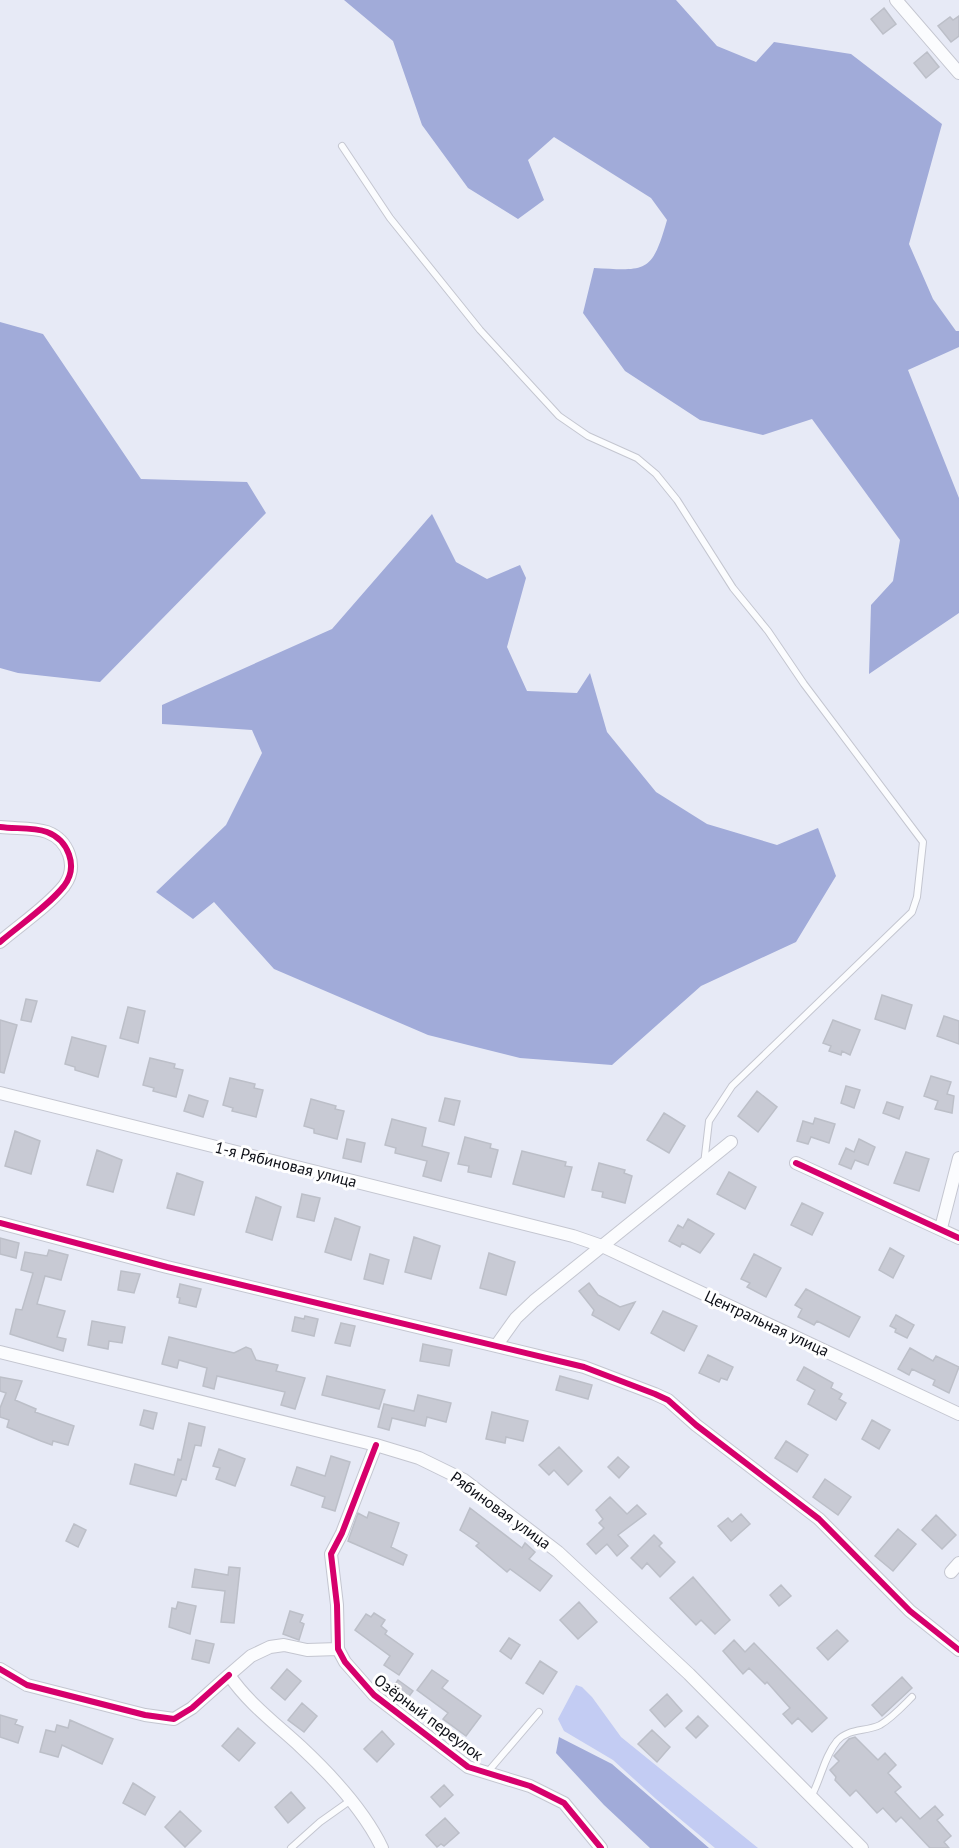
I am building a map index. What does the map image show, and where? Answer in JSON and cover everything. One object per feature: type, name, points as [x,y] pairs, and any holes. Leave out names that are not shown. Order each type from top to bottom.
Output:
[{"type":"street","points":[[896,0],[959,73]]},
{"type":"street","points":[[0,827],[44,831],[54,835],[67,846],[71,862],[65,884],[0,942]]},
{"type":"street","name":"1-я Рябиновая улица","points":[[0,1093],[573,1236]]},
{"type":"street","points":[[496,1346],[516,1318],[731,1142]]},
{"type":"street","points":[[941,1228],[959,1158]]},
{"type":"street","points":[[796,1164],[959,1238]]},
{"type":"street","points":[[0,1223],[178,1270],[592,1369],[668,1400],[696,1425],[819,1519],[910,1611],[959,1650]]},
{"type":"street","name":"Центральная улица","points":[[573,1236],[602,1246],[959,1414]]},
{"type":"street","name":"Рябиновая улица","points":[[0,1352],[376,1445],[419,1458],[464,1480],[558,1552],[688,1674],[862,1848]]},
{"type":"street","points":[[0,1669],[27,1685],[145,1715],[174,1719],[192,1708],[251,1656],[270,1647],[284,1646],[307,1650],[338,1649],[337,1605],[331,1554],[342,1533],[376,1445]]},
{"type":"street","name":"Озёрный переулок","points":[[338,1649],[348,1668],[374,1695],[468,1767],[530,1786],[557,1798],[571,1809],[601,1848]]},
{"type":"street","points":[[229,1675],[246,1697],[303,1749],[351,1800],[382,1848]]},
{"type":"lane","points":[[342,146],[390,218],[480,330],[559,416],[588,436],[637,458],[656,474],[676,500],[733,588],[768,631],[804,684],[923,842],[917,897],[912,912],[732,1086],[709,1121],[704,1164]]},
{"type":"lane","points":[[811,1797],[827,1758],[842,1737],[854,1730],[882,1724],[912,1697]]},
{"type":"lane","points":[[485,1774],[539,1712]]},
{"type":"lane","points":[[291,1848],[320,1822],[351,1800]]},
{"type":"shaded area","points":[[344,0],[676,0],[717,46],[756,62],[774,42],[851,54],[942,124],[909,244],[933,299],[956,331],[959,331],[959,347],[908,370],[959,498],[959,613],[869,674],[871,605],[893,581],[900,540],[812,419],[763,435],[700,420],[625,371],[583,313],[594,268],[636,268],[645,265],[657,250],[667,220],[651,198],[554,137],[528,160],[544,200],[518,219],[468,188],[422,125],[393,41]]},
{"type":"shaded area","points":[[0,322],[43,334],[141,479],[247,482],[266,513],[100,682],[18,673],[0,668]]},
{"type":"shaded area","points":[[432,514],[456,562],[487,579],[520,565],[526,578],[507,647],[527,691],[577,693],[590,673],[607,732],[656,792],[707,824],[777,845],[818,828],[836,876],[796,942],[701,986],[612,1065],[520,1058],[428,1035],[274,969],[214,902],[193,919],[156,892],[226,825],[262,753],[252,730],[162,724],[162,705],[332,629]]},
{"type":"shaded area","points":[[576,1685],[582,1687],[592,1697],[621,1737],[758,1848],[715,1848],[613,1760],[564,1731],[558,1719]]},
{"type":"shaded area","points":[[559,1737],[612,1764],[709,1848],[650,1848],[604,1805],[556,1753]]},
{"type":"building","points":[[884,8],[896,24],[883,34],[871,19]]},
{"type":"building","points":[[959,16],[959,36],[951,42],[938,26],[950,17],[953,20]]},
{"type":"building","points":[[927,52],[939,67],[926,78],[914,63]]},
{"type":"building","points":[[882,995],[912,1005],[905,1029],[875,1019]]},
{"type":"building","points":[[26,999],[37,1001],[31,1022],[21,1020]]},
{"type":"building","points":[[128,1007],[145,1011],[138,1043],[120,1038]]},
{"type":"building","points":[[944,1016],[959,1021],[959,1044],[937,1036]]},
{"type":"building","points":[[0,1020],[17,1025],[4,1073],[0,1072]]},
{"type":"building","points":[[833,1020],[860,1030],[850,1055],[842,1051],[841,1055],[829,1051],[831,1046],[823,1043]]},
{"type":"building","points":[[72,1037],[106,1046],[98,1077],[75,1070],[75,1067],[65,1064]]},
{"type":"building","points":[[150,1058],[175,1064],[174,1068],[183,1070],[176,1097],[153,1091],[154,1088],[143,1085]]},
{"type":"building","points":[[931,1076],[951,1082],[947,1094],[954,1096],[952,1113],[935,1109],[938,1101],[924,1096]]},
{"type":"building","points":[[230,1078],[255,1084],[254,1088],[263,1090],[256,1117],[232,1111],[233,1108],[223,1105]]},
{"type":"building","points":[[846,1086],[860,1090],[854,1108],[841,1103]]},
{"type":"building","points":[[757,1091],[777,1107],[758,1132],[738,1116]]},
{"type":"building","points":[[189,1095],[208,1101],[203,1117],[184,1111]]},
{"type":"building","points":[[445,1098],[460,1101],[454,1125],[439,1121]]},
{"type":"building","points":[[311,1099],[336,1106],[335,1109],[344,1111],[337,1139],[314,1133],[314,1129],[304,1126]]},
{"type":"building","points":[[887,1102],[903,1107],[899,1119],[883,1113]]},
{"type":"building","points":[[664,1113],[685,1126],[669,1153],[647,1140]]},
{"type":"building","points":[[815,1118],[835,1124],[829,1143],[811,1137],[808,1144],[797,1141],[803,1121],[813,1124]]},
{"type":"building","points":[[392,1119],[426,1128],[422,1146],[449,1153],[441,1181],[423,1176],[427,1161],[395,1153],[396,1148],[385,1145]]},
{"type":"building","points":[[15,1131],[40,1141],[31,1174],[5,1166]]},
{"type":"building","points":[[465,1137],[491,1144],[490,1148],[498,1150],[491,1177],[468,1172],[469,1166],[458,1164]]},
{"type":"building","points":[[347,1139],[365,1143],[361,1162],[343,1158]]},
{"type":"building","points":[[859,1139],[875,1147],[868,1165],[855,1160],[851,1169],[839,1164],[846,1148],[854,1152]]},
{"type":"building","points":[[97,1150],[122,1160],[113,1192],[87,1185]]},
{"type":"building","points":[[522,1151],[566,1162],[565,1166],[572,1167],[564,1197],[513,1184]]},
{"type":"building","points":[[906,1152],[929,1159],[919,1191],[894,1183]]},
{"type":"building","points":[[599,1163],[625,1170],[624,1173],[632,1176],[625,1203],[602,1197],[603,1192],[592,1190]]},
{"type":"building","points":[[729,1172],[756,1187],[745,1209],[717,1194]]},
{"type":"building","points":[[177,1173],[203,1182],[194,1215],[167,1208]]},
{"type":"building","points":[[302,1194],[320,1198],[314,1221],[297,1217]]},
{"type":"building","points":[[256,1197],[281,1207],[272,1240],[246,1232]]},
{"type":"building","points":[[802,1203],[823,1213],[812,1235],[791,1225]]},
{"type":"building","points":[[335,1218],[360,1227],[351,1260],[325,1252]]},
{"type":"building","points":[[688,1219],[714,1234],[700,1253],[682,1243],[680,1247],[669,1241],[678,1225],[683,1228]]},
{"type":"building","points":[[414,1237],[440,1246],[431,1279],[405,1272]]},
{"type":"building","points":[[0,1238],[19,1243],[16,1258],[0,1254]]},
{"type":"building","points":[[890,1248],[904,1256],[893,1278],[879,1270]]},
{"type":"building","points":[[49,1250],[68,1255],[61,1280],[45,1276],[37,1304],[65,1311],[57,1337],[66,1339],[63,1351],[10,1334],[16,1309],[22,1310],[33,1273],[21,1270],[25,1252],[47,1256]]},
{"type":"building","points":[[489,1253],[515,1262],[506,1295],[480,1288]]},
{"type":"building","points":[[370,1254],[389,1260],[383,1284],[364,1279]]},
{"type":"building","points":[[754,1254],[781,1268],[766,1297],[747,1287],[750,1283],[741,1279]]},
{"type":"building","points":[[121,1271],[140,1274],[134,1293],[118,1290]]},
{"type":"building","points":[[589,1283],[598,1295],[620,1307],[635,1302],[619,1330],[592,1315],[594,1310],[579,1291]]},
{"type":"building","points":[[180,1284],[201,1289],[196,1307],[179,1303],[180,1298],[177,1297]]},
{"type":"building","points":[[806,1289],[860,1317],[849,1337],[817,1321],[814,1325],[798,1317],[802,1309],[795,1305]]},
{"type":"building","points":[[663,1311],[697,1326],[684,1351],[651,1333]]},
{"type":"building","points":[[896,1315],[914,1325],[907,1338],[895,1332],[896,1329],[890,1326]]},
{"type":"building","points":[[305,1316],[318,1319],[314,1336],[292,1331],[295,1317],[304,1319]]},
{"type":"building","points":[[92,1321],[125,1327],[122,1343],[109,1341],[108,1349],[88,1345]]},
{"type":"building","points":[[341,1323],[355,1326],[350,1346],[335,1343]]},
{"type":"building","points":[[169,1337],[234,1353],[246,1347],[251,1349],[256,1360],[278,1365],[276,1371],[305,1378],[295,1409],[281,1405],[285,1392],[217,1376],[214,1389],[203,1386],[207,1368],[179,1360],[177,1368],[162,1364]]},
{"type":"building","points":[[423,1344],[452,1350],[449,1366],[420,1361]]},
{"type":"building","points":[[910,1348],[933,1361],[936,1356],[959,1367],[949,1393],[933,1385],[935,1380],[912,1369],[909,1375],[898,1369]]},
{"type":"building","points":[[708,1355],[733,1367],[727,1380],[721,1378],[719,1382],[699,1373]]},
{"type":"building","points":[[804,1367],[833,1383],[831,1388],[842,1394],[839,1399],[846,1403],[836,1420],[808,1404],[815,1390],[797,1380]]},
{"type":"building","points":[[327,1376],[385,1390],[379,1409],[322,1395]]},
{"type":"building","points":[[560,1376],[592,1385],[588,1399],[556,1390]]},
{"type":"building","points":[[0,1377],[22,1381],[15,1400],[36,1409],[35,1412],[74,1426],[68,1445],[53,1441],[52,1445],[7,1427],[9,1420],[0,1417],[0,1408],[6,1393],[0,1391]]},
{"type":"building","points":[[418,1395],[451,1403],[446,1422],[427,1417],[425,1426],[392,1418],[389,1430],[378,1427],[384,1404],[414,1411]]},
{"type":"building","points":[[144,1410],[157,1413],[153,1429],[140,1425]]},
{"type":"building","points":[[492,1412],[528,1421],[523,1441],[506,1437],[505,1443],[486,1439]]},
{"type":"building","points":[[872,1420],[890,1430],[879,1449],[862,1439]]},
{"type":"building","points":[[189,1423],[205,1427],[201,1446],[195,1445],[186,1480],[182,1479],[176,1496],[130,1484],[135,1464],[174,1475],[178,1459],[181,1460]]},
{"type":"building","points":[[786,1441],[808,1455],[797,1472],[775,1458]]},
{"type":"building","points":[[559,1447],[582,1471],[568,1485],[554,1470],[549,1475],[539,1465]]},
{"type":"building","points":[[219,1449],[245,1459],[235,1486],[216,1479],[220,1468],[213,1466]]},
{"type":"building","points":[[331,1456],[350,1462],[335,1511],[322,1507],[325,1497],[291,1485],[297,1467],[325,1476]]},
{"type":"building","points":[[618,1457],[629,1467],[619,1478],[608,1467]]},
{"type":"building","points":[[825,1479],[851,1497],[838,1515],[813,1497]]},
{"type":"building","points":[[610,1497],[627,1514],[637,1505],[646,1514],[618,1535],[628,1546],[617,1556],[607,1544],[596,1554],[587,1544],[604,1528],[599,1523],[603,1519],[596,1510]]},
{"type":"building","points":[[470,1508],[522,1548],[525,1543],[535,1552],[529,1559],[552,1576],[540,1591],[510,1569],[507,1572],[476,1546],[479,1543],[460,1530]]},
{"type":"building","points":[[369,1512],[399,1523],[391,1547],[407,1555],[403,1565],[348,1541],[358,1513],[367,1518]]},
{"type":"building","points":[[741,1514],[750,1524],[731,1541],[718,1526],[728,1518],[732,1522]]},
{"type":"building","points":[[936,1515],[956,1535],[942,1549],[922,1530]]},
{"type":"building","points":[[74,1524],[86,1530],[78,1547],[66,1541]]},
{"type":"building","points":[[898,1529],[916,1544],[893,1571],[875,1556]]},
{"type":"building","points":[[654,1535],[662,1543],[659,1546],[675,1562],[660,1577],[647,1563],[642,1569],[631,1558]]},
{"type":"building","points":[[229,1567],[240,1568],[234,1623],[221,1622],[225,1591],[192,1587],[195,1569],[228,1575]]},
{"type":"building","points":[[693,1577],[730,1620],[715,1634],[701,1620],[696,1625],[670,1598]]},
{"type":"building","points":[[781,1585],[791,1596],[779,1606],[770,1595]]},
{"type":"building","points":[[178,1602],[196,1606],[190,1634],[169,1627],[172,1608],[176,1609]]},
{"type":"building","points":[[579,1602],[597,1622],[578,1639],[560,1620]]},
{"type":"building","points":[[290,1611],[303,1615],[300,1622],[304,1624],[299,1640],[283,1634]]},
{"type":"building","points":[[374,1613],[385,1620],[381,1626],[387,1631],[385,1634],[413,1654],[399,1675],[384,1665],[390,1656],[355,1630],[366,1614],[371,1617]]},
{"type":"building","points":[[837,1630],[848,1641],[828,1660],[817,1648]]},
{"type":"building","points":[[509,1638],[520,1645],[511,1659],[500,1651]]},
{"type":"building","points":[[196,1640],[214,1644],[209,1663],[192,1659]]},
{"type":"building","points":[[734,1640],[745,1652],[754,1643],[827,1718],[812,1732],[798,1718],[792,1724],[783,1714],[790,1708],[767,1682],[765,1684],[749,1668],[743,1674],[723,1651]]},
{"type":"building","points":[[540,1661],[557,1672],[543,1694],[526,1683]]},
{"type":"building","points":[[287,1669],[301,1681],[285,1700],[271,1688]]},
{"type":"building","points":[[432,1670],[448,1681],[442,1688],[481,1716],[466,1736],[443,1719],[448,1713],[417,1690]]},
{"type":"building","points":[[902,1677],[912,1688],[882,1716],[872,1705]]},
{"type":"building","points":[[398,1680],[413,1691],[405,1702],[390,1691]]},
{"type":"building","points":[[667,1694],[682,1711],[665,1727],[650,1710]]},
{"type":"building","points":[[302,1703],[317,1716],[304,1732],[288,1720]]},
{"type":"building","points":[[0,1715],[17,1720],[15,1724],[23,1727],[18,1743],[0,1737]]},
{"type":"building","points":[[698,1716],[708,1726],[696,1738],[686,1728]]},
{"type":"building","points":[[70,1720],[113,1739],[102,1764],[62,1745],[58,1757],[40,1752],[46,1730],[55,1732],[57,1725],[68,1728]]},
{"type":"building","points":[[238,1728],[255,1743],[239,1761],[222,1746]]},
{"type":"building","points":[[652,1730],[670,1747],[657,1762],[638,1744]]},
{"type":"building","points":[[382,1731],[394,1744],[377,1762],[364,1749]]},
{"type":"building","points":[[855,1737],[878,1760],[885,1753],[896,1765],[888,1773],[901,1787],[895,1792],[920,1819],[935,1806],[943,1815],[937,1820],[951,1836],[944,1842],[949,1848],[930,1848],[901,1817],[896,1822],[883,1808],[877,1813],[856,1790],[850,1796],[835,1780],[836,1777],[830,1770],[839,1761],[834,1756],[849,1739]]},
{"type":"building","points":[[133,1783],[155,1797],[145,1815],[123,1803]]},
{"type":"building","points":[[444,1785],[453,1795],[440,1807],[431,1797]]},
{"type":"building","points":[[291,1792],[305,1808],[288,1823],[275,1807]]},
{"type":"building","points":[[180,1811],[201,1831],[185,1847],[165,1827]]},
{"type":"building","points":[[445,1818],[459,1833],[444,1846],[441,1844],[437,1847],[426,1835]]},
{"type":"cycle path","points":[[0,827],[47,832],[66,847],[71,862],[68,878],[57,894],[0,942]]},
{"type":"cycle path","points":[[796,1163],[959,1238]]},
{"type":"cycle path","points":[[0,1223],[167,1267],[584,1367],[655,1394],[668,1400],[696,1425],[819,1519],[910,1611],[959,1650]]},
{"type":"cycle path","points":[[376,1445],[342,1533],[331,1554],[337,1605],[338,1649],[345,1662],[374,1695],[468,1767],[530,1786],[564,1803],[601,1848]]},
{"type":"cycle path","points":[[0,1669],[27,1685],[145,1715],[174,1719],[192,1708],[229,1675]]}]
